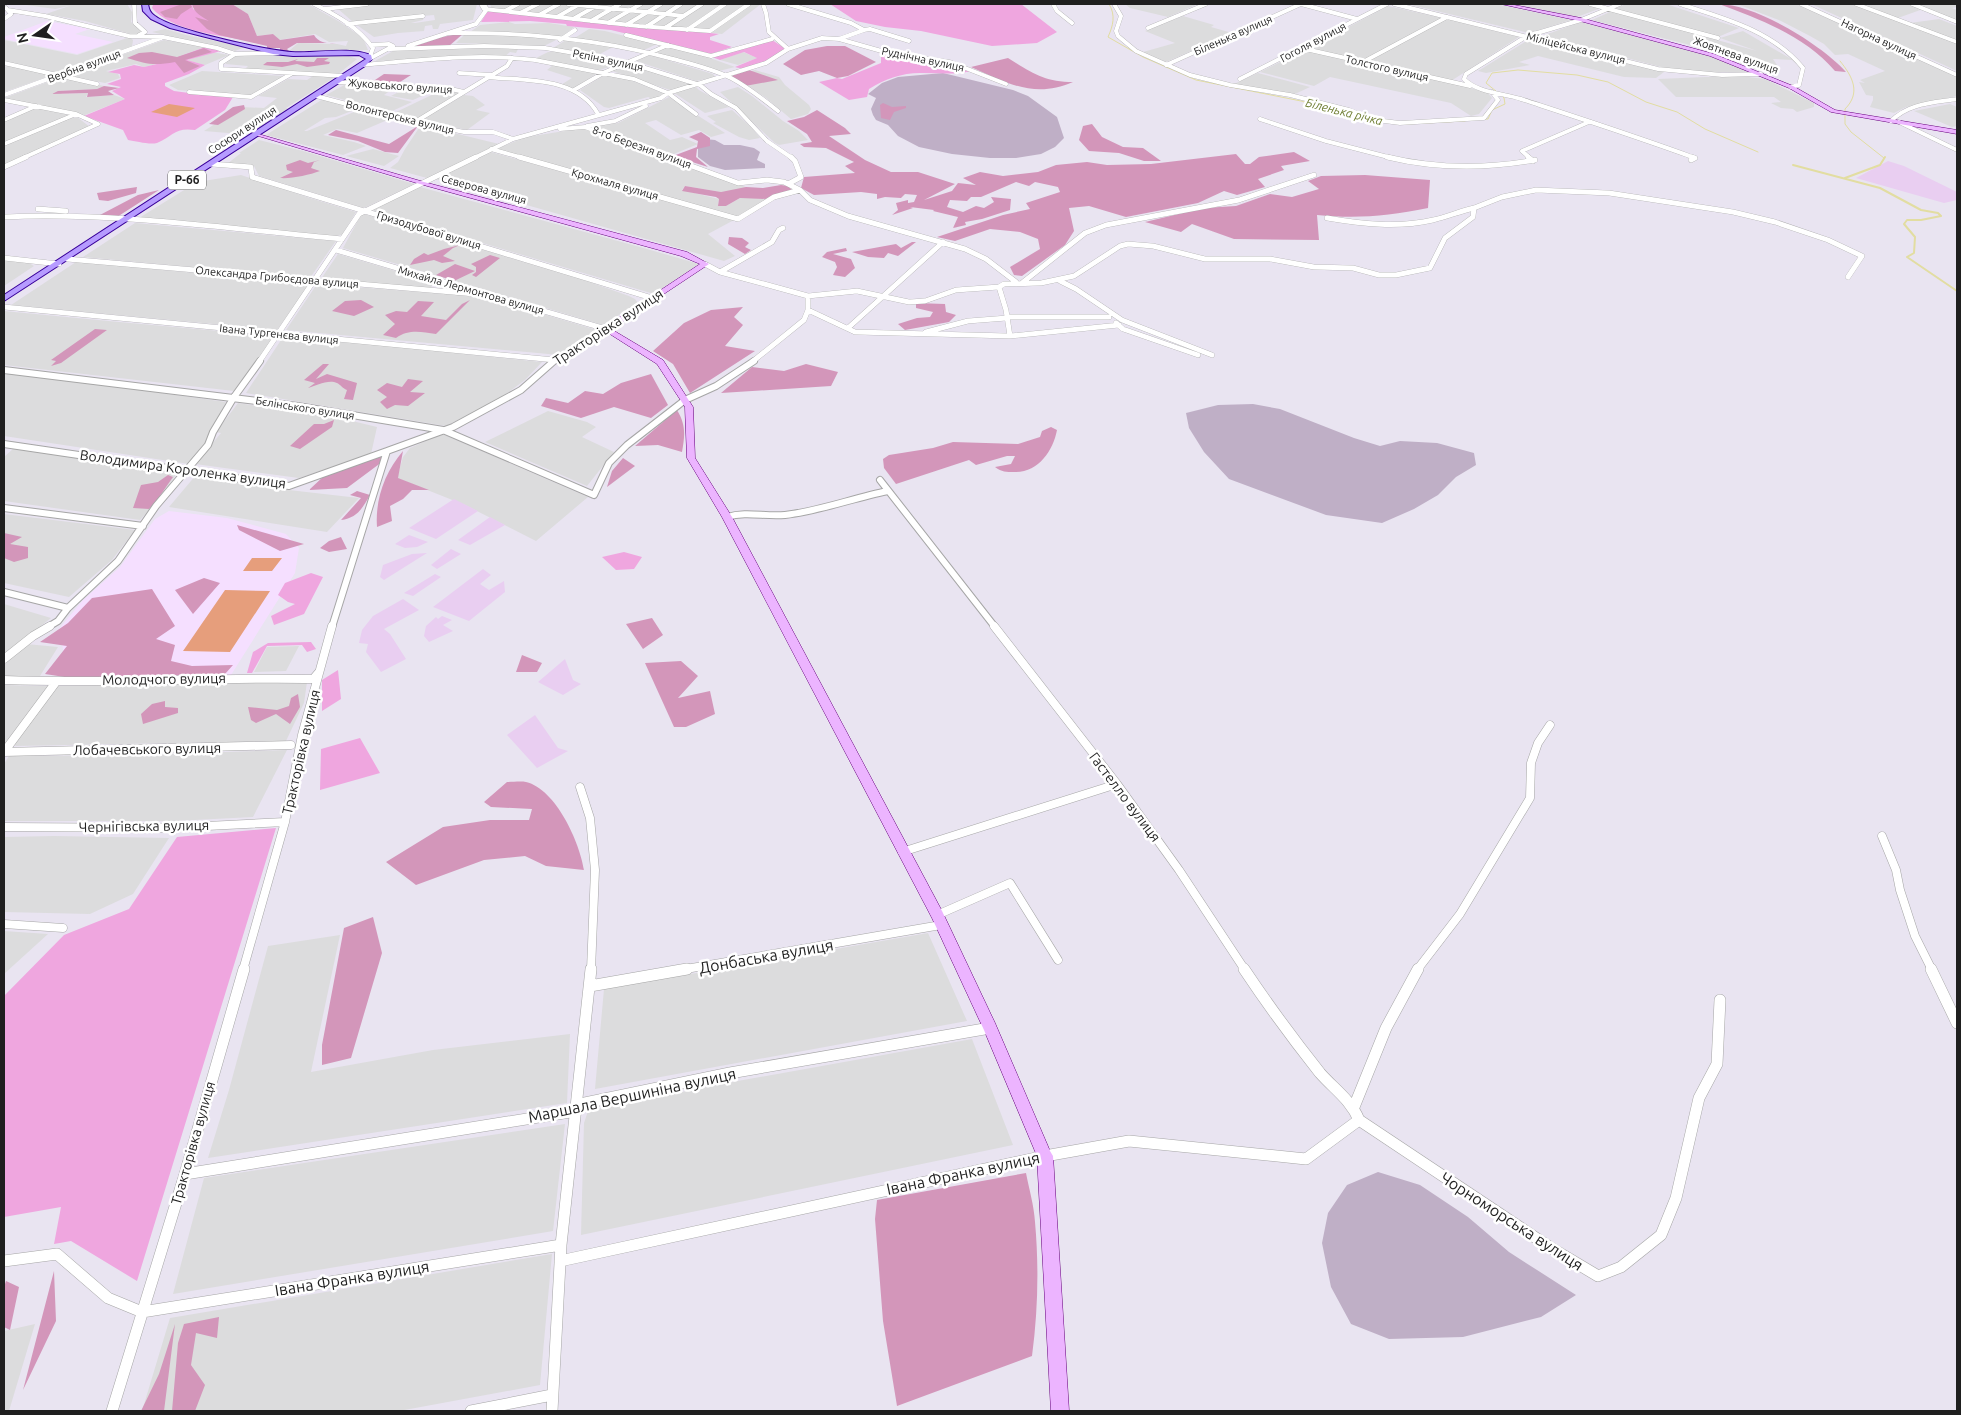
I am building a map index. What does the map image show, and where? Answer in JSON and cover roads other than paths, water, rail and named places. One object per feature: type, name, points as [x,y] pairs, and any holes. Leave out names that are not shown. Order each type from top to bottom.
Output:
[{"type":"main road","points":[[146,4],[148,14],[172,27],[282,53],[360,53],[366,54],[369,58]]},
{"type":"main road","name":"Жовтнева вулиця","points":[[1503,4],[1581,20],[1712,55],[1791,87],[1826,108],[1841,113],[1957,132]]},
{"type":"main road","name":"Сосюри вулиця","points":[[4,299],[363,65],[369,58]]},
{"type":"main road","name":"Сєверова вулиця","points":[[257,134],[422,183],[684,254],[705,264]]},
{"type":"main road","name":"Тракторівка вулиця","points":[[606,329],[705,264]]},
{"type":"main road","points":[[606,329],[660,362],[689,407],[691,458],[727,517],[939,920],[990,1028],[1045,1156],[1060,1411]]},
{"type":"street","points":[[5,8],[13,4]]},
{"type":"street","points":[[134,4],[135,23],[146,32],[135,36]]},
{"type":"street","points":[[314,4],[325,9],[366,37],[372,46],[392,45],[391,49]]},
{"type":"street","points":[[325,9],[367,4]]},
{"type":"street","points":[[482,4],[487,10],[646,27],[710,31],[749,4]]},
{"type":"street","points":[[504,11],[518,4]]},
{"type":"street","points":[[520,13],[538,4]]},
{"type":"street","points":[[538,15],[559,4]]},
{"type":"street","points":[[568,4],[684,16]]},
{"type":"street","points":[[557,17],[579,4]]},
{"type":"street","points":[[573,19],[600,4]]},
{"type":"street","points":[[591,21],[620,4]]},
{"type":"street","points":[[608,23],[641,4]]},
{"type":"street","points":[[626,25],[661,4]]},
{"type":"street","points":[[646,27],[682,4]]},
{"type":"street","points":[[666,28],[702,4]]},
{"type":"street","points":[[687,30],[725,4]]},
{"type":"street","points":[[763,4],[767,12],[767,33],[772,39],[788,49]]},
{"type":"street","name":"Руднічна вулиця","points":[[788,4],[851,23],[864,30]]},
{"type":"street","points":[[1053,4],[1057,11],[1072,23]]},
{"type":"street","points":[[1114,4],[1121,16],[1116,31],[1118,36],[1136,51],[1166,65],[1198,77],[1290,95],[1349,110],[1376,120],[1400,124],[1484,118],[1498,100],[1494,92]]},
{"type":"street","points":[[1148,28],[1206,4]]},
{"type":"street","name":"Біленька вулиця","points":[[1166,65],[1301,4],[1357,19]]},
{"type":"street","name":"Гоголя вулиця","points":[[1240,80],[1387,4]]},
{"type":"street","name":"Міліцейська вулиця","points":[[1394,4],[1673,72],[1722,75],[1761,74]]},
{"type":"street","points":[[1590,4],[1718,38]]},
{"type":"street","points":[[1474,86],[1465,81],[1466,74],[1527,36],[1581,20],[1620,4]]},
{"type":"street","points":[[1680,4],[1733,23],[1764,37],[1788,51],[1803,68],[1799,85],[1791,87]]},
{"type":"street","name":"Нагорна вулиця","points":[[1801,4],[1957,75]]},
{"type":"street","points":[[1856,4],[1957,42]]},
{"type":"street","points":[[1912,4],[1957,22]]},
{"type":"street","points":[[4,19],[11,14],[5,8]]},
{"type":"street","points":[[5,8],[135,36],[163,37],[217,48],[235,54],[282,53]]},
{"type":"street","points":[[369,58],[391,49],[403,48],[476,24],[487,10]]},
{"type":"street","points":[[347,24],[423,16]]},
{"type":"street","points":[[1363,62],[1447,17]]},
{"type":"street","name":"Руднічна вулиця","points":[[839,39],[870,29],[909,41]]},
{"type":"street","points":[[545,48],[575,30]]},
{"type":"street","name":"Рєпіна вулиця","points":[[449,33],[465,32],[561,39],[648,53],[726,76],[755,93],[778,111]]},
{"type":"street","points":[[626,35],[710,56],[772,39]]},
{"type":"street","name":"Вербна вулиця","points":[[4,95],[163,37]]},
{"type":"street","name":"Руднічна вулиця","points":[[668,93],[700,85],[766,63],[788,49],[822,38],[839,39],[892,54],[950,62],[1006,84]]},
{"type":"street","points":[[574,90],[605,72],[668,44]]},
{"type":"street","name":"Сосюри вулиця","points":[[369,58],[373,51],[372,46]]},
{"type":"street","name":"Рєпіна вулиця","points":[[391,49],[484,46],[545,48],[626,62],[700,85],[736,108],[767,141],[795,161],[801,177],[788,184]]},
{"type":"street","name":"Толстого вулиця","points":[[1301,48],[1474,86],[1506,95],[1695,158],[1691,160]]},
{"type":"street","points":[[235,54],[221,63],[221,70],[345,76]]},
{"type":"street","points":[[363,65],[444,58],[535,60],[634,79],[668,93],[696,114]]},
{"type":"street","points":[[416,122],[507,66],[512,58]]},
{"type":"street","points":[[5,64],[98,84]]},
{"type":"street","points":[[459,73],[574,90],[585,97],[598,114]]},
{"type":"street","points":[[189,92],[253,97],[291,74]]},
{"type":"street","name":"Жуковського вулиця","points":[[337,82],[450,89],[464,92]]},
{"type":"street","points":[[586,127],[615,121],[668,93]]},
{"type":"street","name":"Волонтерська вулиця","points":[[316,96],[416,122],[464,132],[493,132],[513,139]]},
{"type":"street","points":[[4,659],[33,636],[58,621],[68,608],[118,561],[185,470],[208,445],[213,432],[234,397],[280,334],[359,214],[513,139],[661,98]]},
{"type":"street","points":[[1891,121],[1898,112],[1906,108],[1957,99]]},
{"type":"street","points":[[4,100],[76,114],[98,124],[4,167]]},
{"type":"street","points":[[1946,101],[1957,106]]},
{"type":"street","points":[[4,120],[36,106]]},
{"type":"street","points":[[4,144],[76,114]]},
{"type":"street","points":[[1260,119],[1322,140],[1420,162],[1476,167],[1512,165],[1534,160],[1522,151],[1590,122]]},
{"type":"street","points":[[1899,122],[1957,150]]},
{"type":"street","name":"8-го Березня вулиця","points":[[543,130],[586,127],[738,183],[767,180],[788,184]]},
{"type":"street","name":"Крохмаля вулиця","points":[[491,150],[738,219],[774,197],[800,190]]},
{"type":"street","name":"Гризодубової вулиця","points":[[211,164],[251,167],[252,177],[652,298]]},
{"type":"street","points":[[1019,282],[1085,233],[1106,225],[1239,200],[1314,175]]},
{"type":"street","points":[[788,184],[800,190],[810,200],[848,216],[965,248],[986,259],[1019,282]]},
{"type":"street","points":[[1327,218],[1375,226],[1387,226],[1435,220],[1502,197],[1545,190],[1609,193],[1732,212],[1792,227],[1828,240],[1862,256],[1848,277]]},
{"type":"street","points":[[705,264],[720,272],[808,296],[857,291],[909,302],[925,301],[956,290],[999,287],[1004,284],[1019,282],[1060,281],[1078,274],[1120,246],[1134,244],[1170,250],[1205,259],[1270,259],[1314,267],[1346,267],[1379,275],[1396,275],[1426,270],[1432,264],[1445,238],[1473,217],[1474,208]]},
{"type":"street","points":[[38,210],[69,212],[63,216]]},
{"type":"street","points":[[4,218],[28,215],[63,216],[342,239]]},
{"type":"street","points":[[720,272],[772,242],[779,230],[783,228]]},
{"type":"street","points":[[848,328],[942,242]]},
{"type":"street","name":"Михайла Лермонтова вулиця","points":[[336,250],[606,329]]},
{"type":"street","points":[[4,258],[59,264]]},
{"type":"street","name":"Олександра Грибоєдова вулиця","points":[[67,259],[487,295]]},
{"type":"street","points":[[1060,281],[1080,291],[1124,329],[1198,355],[1212,356],[1124,321],[1102,309]]},
{"type":"street","points":[[999,287],[1010,336]]},
{"type":"street","points":[[685,400],[716,386],[750,364],[804,320],[808,310],[808,296]]},
{"type":"street","name":"Івана Тургенєва вулиця","points":[[4,307],[555,360]]},
{"type":"street","points":[[808,310],[855,332],[1010,336],[1077,331],[1119,325]]},
{"type":"street","points":[[922,334],[928,330],[968,321],[1007,318],[1109,317]]},
{"type":"street","name":"Тракторівка вулиця","points":[[112,1411],[185,1174],[285,822],[302,735],[320,670],[345,582],[386,459],[386,451],[443,430],[521,390],[555,360],[606,329]]},
{"type":"street","name":"Бєлінського вулиця","points":[[4,370],[234,397],[443,430],[594,495],[609,463],[627,445],[685,400]]},
{"type":"street","name":"Володимира Короленка вулиця","points":[[4,444],[61,450],[152,466],[289,486],[386,451]]},
{"type":"street","name":"Гастелло вулиця","points":[[880,480],[1117,784],[1179,870],[1274,1016],[1322,1075],[1354,1107],[1359,1120]]},
{"type":"street","points":[[727,517],[740,513],[783,515],[821,509],[858,496],[888,492]]},
{"type":"street","points":[[4,508],[143,526]]},
{"type":"street","points":[[4,592],[68,608]]},
{"type":"street","name":"Молодчого вулиця","points":[[4,680],[56,682],[266,678],[313,679],[320,670]]},
{"type":"street","points":[[4,752],[56,682]]},
{"type":"street","points":[[1354,1107],[1386,1028],[1414,974],[1460,914],[1530,798],[1531,763],[1538,744],[1550,725]]},
{"type":"street","name":"Лобачевського вулиця","points":[[4,752],[291,746]]},
{"type":"street","points":[[902,852],[1117,784]]},
{"type":"street","points":[[552,1411],[561,1245],[590,986],[595,870],[590,818],[580,787]]},
{"type":"street","name":"Чернігівська вулиця","points":[[4,827],[168,828],[285,822]]},
{"type":"street","points":[[1882,836],[1896,870],[1900,890],[1915,936],[1957,1023]]},
{"type":"street","name":"Донбаська вулиця","points":[[590,986],[939,920],[1010,883],[1058,960]]},
{"type":"street","points":[[4,924],[63,928]]},
{"type":"street","name":"Чорноморська вулиця","points":[[1359,1120],[1551,1248],[1598,1276],[1620,1267],[1661,1235],[1676,1198],[1699,1098],[1717,1064],[1720,1000]]},
{"type":"street","name":"Маршала Вершиніна вулиця","points":[[185,1174],[576,1111],[585,1103],[726,1074],[990,1028]]},
{"type":"street","name":"Івана Франка вулиця","points":[[560,1261],[1045,1156],[1129,1142],[1306,1159],[1359,1120]]},
{"type":"street","name":"Івана Франка вулиця","points":[[142,1312],[561,1245]]},
{"type":"street","points":[[4,1261],[57,1254],[108,1298],[142,1312]]},
{"type":"street","points":[[471,1411],[552,1395]]},
{"type":"waterway","name":"Біленька річка","points":[[1109,4],[1113,21],[1108,37],[1143,57],[1196,80],[1301,101],[1375,121]]},
{"type":"waterway","points":[[1840,61],[1852,79],[1854,91],[1853,97],[1845,109],[1845,124],[1851,132],[1884,158]]},
{"type":"waterway","name":"Біленька річка","points":[[1497,92],[1486,83],[1492,73],[1518,70],[1577,75],[1608,82],[1646,102],[1677,112],[1705,129],[1758,152]]},
{"type":"waterway","name":"Біленька річка","points":[[1483,119],[1488,119],[1492,110],[1505,104],[1504,98],[1501,95]]},
{"type":"waterway","name":"Біленька річка","points":[[1406,124],[1465,121]]},
{"type":"waterway","points":[[1845,178],[1880,165],[1885,157]]},
{"type":"waterway","points":[[1793,165],[1880,188],[1921,210],[1938,213],[1941,216],[1921,220],[1907,220],[1904,224],[1915,237],[1914,253],[1907,257],[1957,291]]}]
